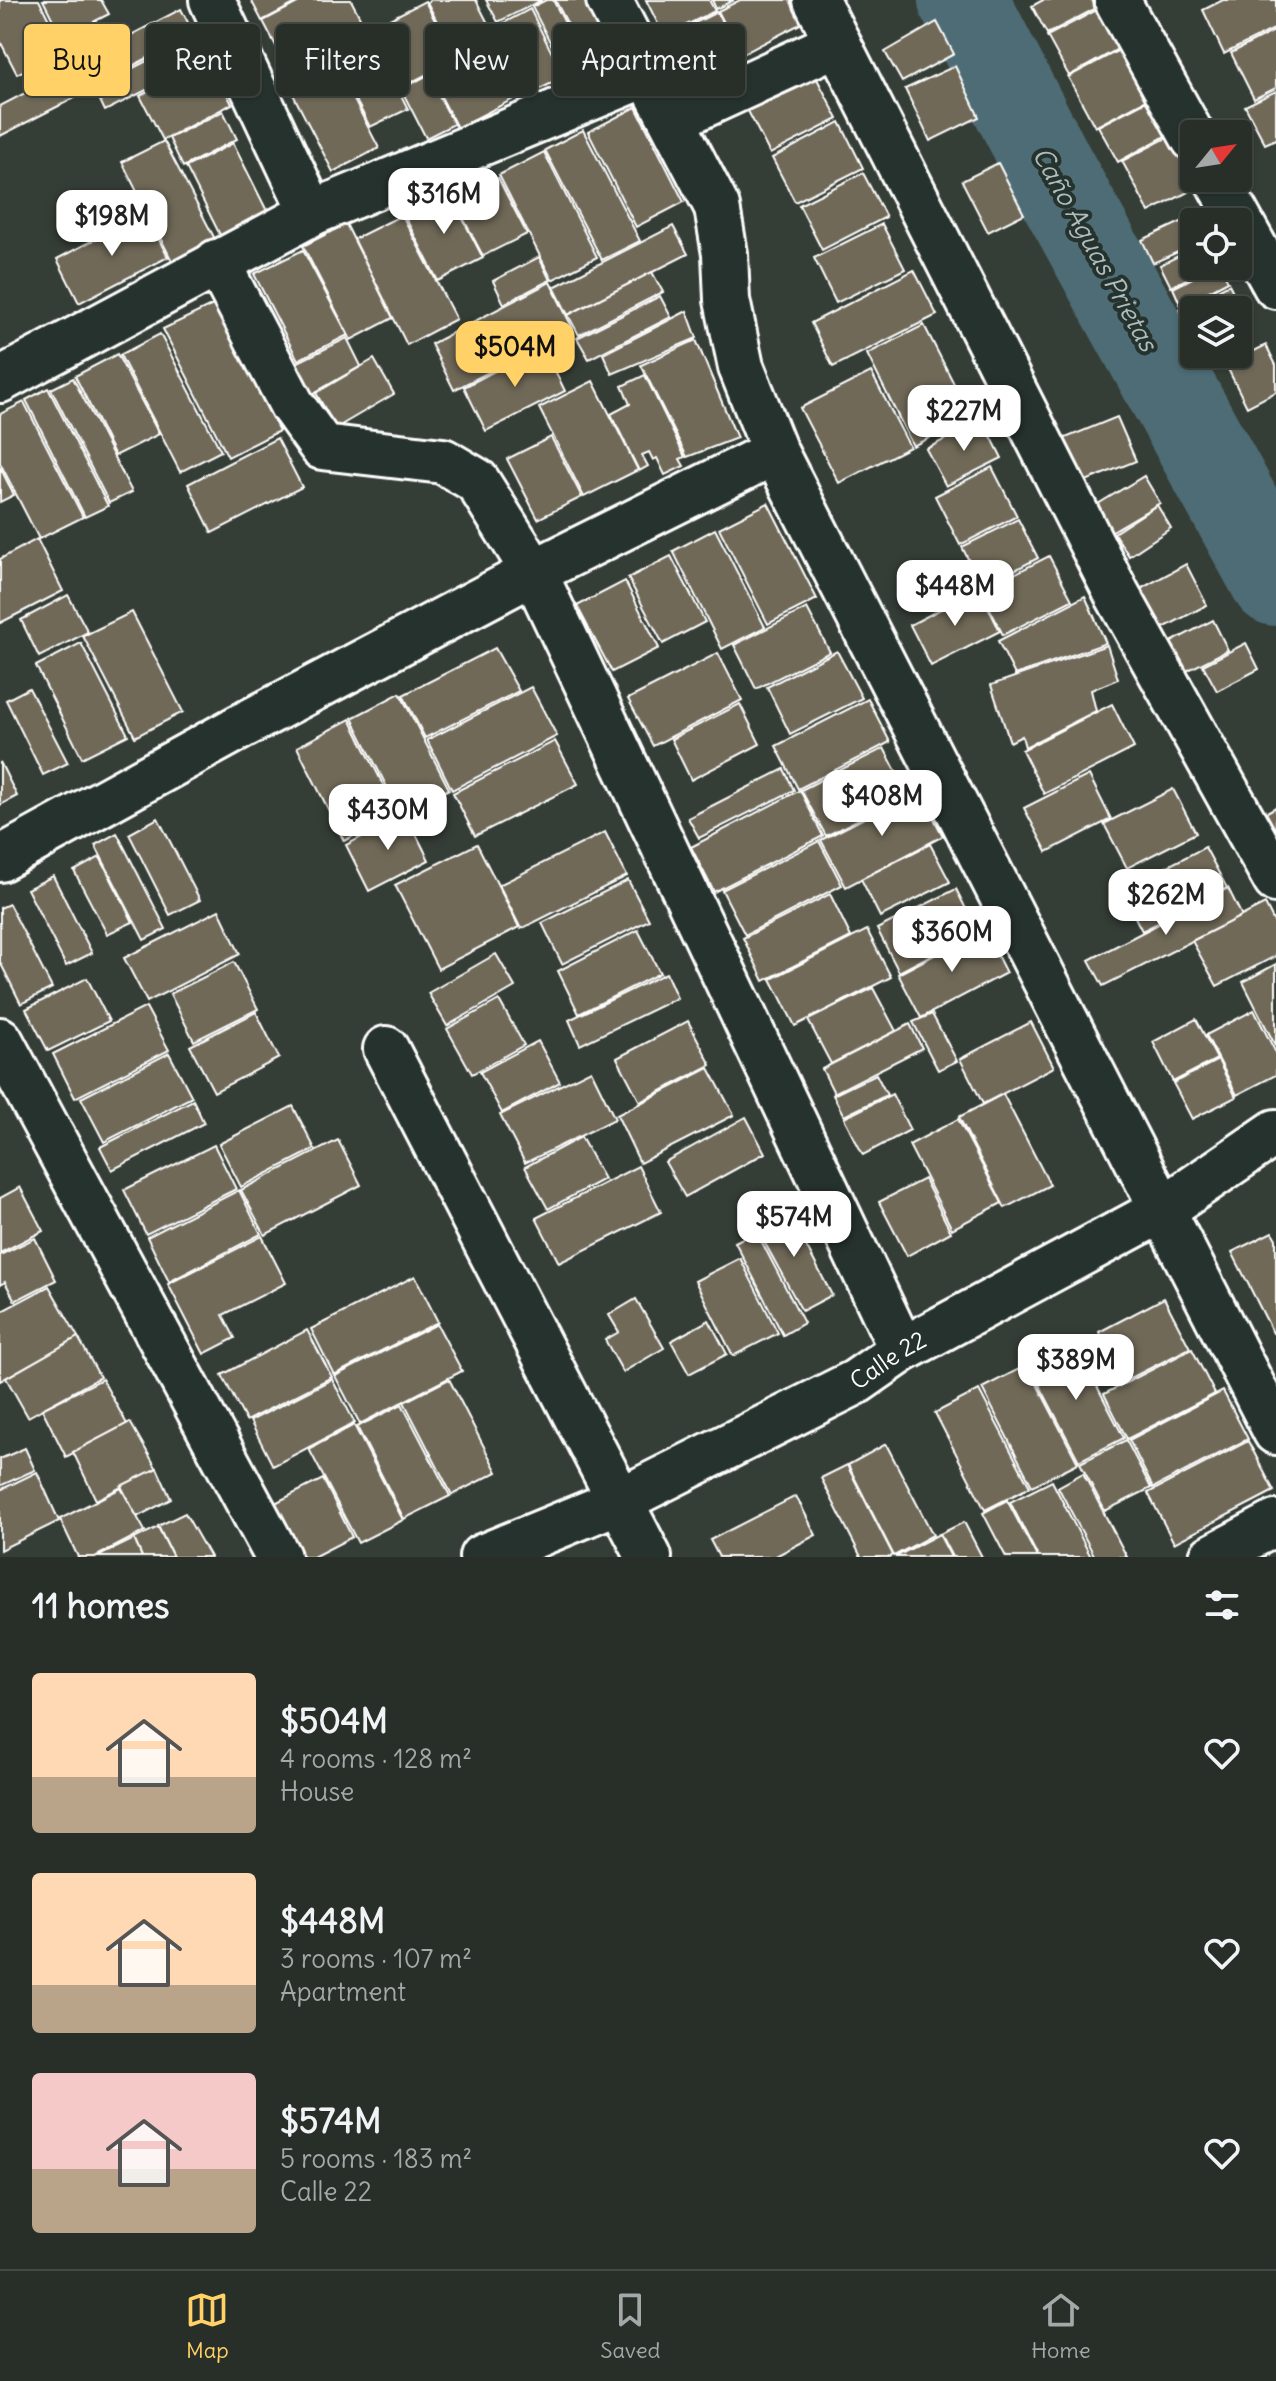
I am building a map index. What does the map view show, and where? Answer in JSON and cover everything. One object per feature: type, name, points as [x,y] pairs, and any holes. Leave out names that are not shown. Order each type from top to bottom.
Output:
[{"type":"street","points":[[212,0],[312,213]]},
{"type":"street","points":[[609,0],[622,24]]},
{"type":"street","points":[[816,0],[1117,594],[1276,880]]},
{"type":"street","points":[[1117,0],[1183,120]]},
{"type":"street","points":[[673,119],[838,43]]},
{"type":"street","points":[[0,380],[312,213],[595,96]]},
{"type":"street","points":[[660,96],[717,207],[725,254],[727,300],[741,367],[775,452],[1276,1432]]},
{"type":"street","points":[[1224,192],[1276,286]]},
{"type":"street","points":[[217,262],[292,405],[322,447],[443,461],[477,481],[534,572],[902,1350]]},
{"type":"street","points":[[0,859],[240,727],[534,572],[775,452]]},
{"type":"street","points":[[0,1040],[278,1557]]},
{"type":"street","points":[[386,1049],[649,1557]]},
{"type":"street","name":"Calle 22","points":[[482,1557],[619,1501],[856,1382],[902,1350],[1162,1210],[1276,1132]]},
{"type":"street","points":[[1212,1557],[1276,1523]]},
{"type":"building","points":[[0,0],[39,0],[51,24],[24,24],[24,70],[17,74],[0,41]]},
{"type":"building","points":[[43,0],[101,0],[109,14],[89,24],[55,24]]},
{"type":"building","points":[[251,0],[302,0],[262,21]]},
{"type":"building","points":[[303,0],[351,0],[363,24],[276,24],[276,46],[263,21]]},
{"type":"building","points":[[476,0],[488,24],[438,24],[427,2]]},
{"type":"building","points":[[486,0],[542,0],[498,22]]},
{"type":"building","points":[[553,0],[565,24],[553,24],[553,48],[532,7]]},
{"type":"building","points":[[555,0],[589,0],[601,24],[568,24]]},
{"type":"building","points":[[646,0],[709,0],[715,11],[688,24],[658,24]]},
{"type":"building","points":[[712,0],[734,0],[716,9]]},
{"type":"building","points":[[740,0],[790,0],[802,23],[745,53],[745,24],[725,24],[718,11]]},
{"type":"building","points":[[1043,0],[1108,2],[1047,34],[1032,6]]},
{"type":"building","points":[[1223,0],[1276,0],[1276,28],[1224,54],[1203,10]]},
{"type":"building","points":[[425,1],[437,24],[425,24],[425,75],[409,83],[409,24],[380,24]]},
{"type":"building","points":[[1108,4],[1129,43],[1069,76],[1047,36]]},
{"type":"building","points":[[181,9],[189,24],[152,24]]},
{"type":"building","points":[[530,9],[553,55],[553,82],[537,90],[537,24],[502,24]]},
{"type":"building","points":[[717,12],[723,24],[693,24]]},
{"type":"building","points":[[937,22],[954,54],[902,82],[885,52]]},
{"type":"building","points":[[146,27],[146,59],[130,67],[130,35]]},
{"type":"building","points":[[1276,30],[1276,88],[1254,99],[1231,53]]},
{"type":"building","points":[[1119,50],[1146,100],[1095,127],[1068,77]]},
{"type":"building","points":[[146,61],[146,90],[105,111],[98,96],[130,96],[130,70]]},
{"type":"building","points":[[955,66],[979,117],[930,141],[905,89]]},
{"type":"building","points":[[815,75],[838,119],[770,154],[747,109]]},
{"type":"building","points":[[425,77],[425,96],[439,96],[454,124],[426,138],[405,96],[409,96],[409,85]]},
{"type":"building","points":[[1276,91],[1276,139],[1265,144],[1245,106]]},
{"type":"building","points":[[24,93],[24,96],[78,96],[0,136],[0,106]]},
{"type":"building","points":[[146,93],[146,96],[228,96],[232,104],[163,140],[140,96]]},
{"type":"building","points":[[294,96],[352,96],[379,148],[333,172]]},
{"type":"building","points":[[354,96],[402,96],[408,109],[370,127]]},
{"type":"building","points":[[441,96],[519,96],[457,128]]},
{"type":"building","points":[[1156,96],[1175,131],[1118,162],[1098,126]]},
{"type":"building","points":[[636,107],[684,202],[636,227],[588,132]]},
{"type":"building","points":[[223,111],[237,139],[183,167],[169,138]]},
{"type":"building","points":[[840,122],[863,168],[795,202],[772,158]]},
{"type":"building","points":[[583,130],[640,241],[602,260],[545,150]]},
{"type":"building","points":[[1172,135],[1180,151],[1180,192],[1188,192],[1149,212],[1122,161]]},
{"type":"building","points":[[164,141],[217,243],[174,265],[122,162]]},
{"type":"building","points":[[233,143],[269,215],[222,239],[186,167]]},
{"type":"building","points":[[544,152],[597,257],[552,280],[499,175]]},
{"type":"building","points":[[998,163],[1024,214],[988,232],[962,181]]},
{"type":"building","points":[[863,173],[886,217],[822,250],[799,205]]},
{"type":"building","points":[[498,178],[527,234],[483,256],[454,201]]},
{"type":"building","points":[[449,192],[483,258],[438,281],[404,215]]},
{"type":"building","points":[[145,213],[168,257],[79,303],[57,259]]},
{"type":"building","points":[[402,215],[456,319],[407,345],[354,239]]},
{"type":"building","points":[[1180,222],[1180,251],[1153,263],[1142,240]]},
{"type":"building","points":[[346,224],[393,318],[351,340],[303,246]]},
{"type":"building","points":[[882,224],[905,269],[836,303],[814,258]]},
{"type":"building","points":[[673,226],[688,254],[568,315],[554,287]]},
{"type":"building","points":[[303,250],[348,335],[298,360],[254,274]]},
{"type":"building","points":[[1180,255],[1180,280],[1185,280],[1171,287],[1160,265]]},
{"type":"building","points":[[539,257],[550,280],[504,304],[493,281]]},
{"type":"building","points":[[914,270],[937,315],[833,367],[811,323]]},
{"type":"building","points":[[652,272],[663,292],[579,335],[568,315]]},
{"type":"building","points":[[1188,280],[1228,281],[1200,296],[1180,296],[1180,304],[1173,288]]},
{"type":"building","points":[[550,282],[573,329],[454,390],[431,344]]},
{"type":"building","points":[[1229,284],[1235,296],[1206,296]]},
{"type":"building","points":[[660,296],[671,317],[589,359],[577,338]]},
{"type":"building","points":[[215,304],[279,431],[228,457],[163,329]]},
{"type":"building","points":[[687,311],[697,338],[612,374],[603,354]]},
{"type":"building","points":[[924,325],[971,417],[913,446],[867,354]]},
{"type":"building","points":[[160,334],[221,451],[180,472],[120,355]]},
{"type":"building","points":[[347,338],[361,366],[307,397],[292,365]]},
{"type":"building","points":[[696,340],[737,438],[687,457],[641,365]]},
{"type":"building","points":[[1266,345],[1276,365],[1276,392],[1247,407],[1228,368],[1252,368],[1252,352]]},
{"type":"building","points":[[543,346],[565,391],[486,431],[464,387]]},
{"type":"building","points":[[117,354],[159,434],[115,456],[75,376]]},
{"type":"building","points":[[374,359],[394,394],[336,428],[316,393]]},
{"type":"building","points":[[871,372],[910,447],[839,483],[800,408]]},
{"type":"building","points":[[645,375],[685,457],[680,459],[684,466],[665,475],[657,458],[653,460],[649,452],[642,455],[648,466],[639,471],[611,414],[630,404],[622,386]]},
{"type":"building","points":[[73,378],[132,492],[109,503],[51,389]]},
{"type":"building","points":[[593,381],[638,470],[584,497],[539,408]]},
{"type":"building","points":[[48,388],[108,506],[85,517],[26,400]]},
{"type":"building","points":[[24,402],[83,517],[39,539],[0,463],[0,414]]},
{"type":"building","points":[[1117,417],[1136,461],[1081,483],[1063,439]]},
{"type":"building","points":[[983,420],[1002,458],[946,486],[926,449]]},
{"type":"building","points":[[551,437],[582,497],[538,519],[507,459]]},
{"type":"building","points":[[277,438],[302,487],[212,533],[188,484]]},
{"type":"building","points":[[0,467],[14,495],[0,502]]},
{"type":"building","points":[[992,467],[1017,516],[960,545],[935,496]]},
{"type":"building","points":[[1144,476],[1160,503],[1109,533],[1093,507]]},
{"type":"building","points":[[768,503],[817,599],[768,624],[719,528]]},
{"type":"building","points":[[1157,505],[1171,528],[1129,556],[1114,533]]},
{"type":"building","points":[[1018,519],[1038,558],[982,587],[962,547]]},
{"type":"building","points":[[715,529],[765,627],[722,649],[673,551]]},
{"type":"building","points":[[37,539],[63,591],[0,623],[0,559]]},
{"type":"building","points":[[671,556],[705,622],[663,644],[628,578]]},
{"type":"building","points":[[1049,556],[1072,600],[1003,635],[981,591]]},
{"type":"building","points":[[1186,564],[1207,605],[1154,633],[1133,593]]},
{"type":"building","points":[[625,581],[659,648],[612,672],[577,606]]},
{"type":"building","points":[[979,589],[1000,631],[931,666],[910,625]]},
{"type":"building","points":[[68,595],[88,632],[39,657],[21,620]]},
{"type":"building","points":[[1085,596],[1106,643],[1015,675],[998,641]]},
{"type":"building","points":[[807,608],[830,652],[756,689],[734,645]]},
{"type":"building","points":[[132,612],[183,712],[135,737],[83,636]]},
{"type":"building","points":[[1213,620],[1228,650],[1171,679],[1156,650]]},
{"type":"building","points":[[81,643],[128,735],[82,758],[36,666]]},
{"type":"building","points":[[1246,643],[1259,669],[1217,691],[1203,665]]},
{"type":"building","points":[[1107,645],[1118,679],[1091,690],[1096,711],[1025,747],[1022,736],[1010,742],[991,685]]},
{"type":"building","points":[[495,648],[519,691],[425,738],[403,695]]},
{"type":"building","points":[[837,651],[862,698],[790,734],[767,687]]},
{"type":"building","points":[[718,653],[742,700],[653,746],[628,699]]},
{"type":"building","points":[[531,687],[557,736],[452,790],[427,740]]},
{"type":"building","points":[[29,688],[68,763],[43,775],[6,700]]},
{"type":"building","points":[[400,693],[449,789],[401,815],[352,718]]},
{"type":"building","points":[[868,699],[890,742],[798,789],[776,746]]},
{"type":"building","points":[[740,704],[760,744],[691,780],[671,739]]},
{"type":"building","points":[[1112,704],[1134,748],[1044,794],[1022,750]]},
{"type":"building","points":[[350,719],[398,814],[344,841],[297,747]]},
{"type":"building","points":[[555,741],[578,784],[475,836],[453,793]]},
{"type":"building","points":[[884,748],[908,794],[826,836],[801,790]]},
{"type":"building","points":[[0,762],[17,796],[0,805]]},
{"type":"building","points":[[784,769],[794,790],[699,838],[688,818]]},
{"type":"building","points":[[1089,775],[1111,819],[1047,852],[1024,808]]},
{"type":"building","points":[[1173,789],[1196,833],[1127,868],[1104,824]]},
{"type":"building","points":[[800,790],[823,836],[714,892],[691,847]]},
{"type":"building","points":[[919,790],[943,836],[846,887],[821,840]]},
{"type":"building","points":[[1276,807],[1276,833],[1265,813]]},
{"type":"building","points":[[406,814],[429,860],[369,891],[346,845]]},
{"type":"building","points":[[158,818],[200,900],[170,915],[129,834]]},
{"type":"building","points":[[605,832],[627,876],[521,929],[499,885]]},
{"type":"building","points":[[117,833],[166,929],[144,940],[95,845]]},
{"type":"building","points":[[819,841],[842,885],[745,935],[722,890]]},
{"type":"building","points":[[477,844],[519,927],[438,969],[395,885]]},
{"type":"building","points":[[930,844],[950,882],[880,917],[861,879]]},
{"type":"building","points":[[1205,847],[1227,888],[1142,931],[1121,890]]},
{"type":"building","points":[[100,857],[133,922],[107,934],[74,871]]},
{"type":"building","points":[[53,876],[92,953],[66,966],[27,889]]},
{"type":"building","points":[[628,880],[649,920],[562,964],[542,923]]},
{"type":"building","points":[[1228,888],[1242,916],[1103,986],[1089,960]]},
{"type":"building","points":[[956,889],[977,931],[899,972],[877,929]]},
{"type":"building","points":[[830,894],[851,937],[764,981],[743,938]]},
{"type":"building","points":[[9,904],[52,988],[21,1004],[0,962],[0,908]]},
{"type":"building","points":[[1265,904],[1276,926],[1276,956],[1217,986],[1192,941]]},
{"type":"building","points":[[219,910],[240,954],[147,1002],[124,958]]},
{"type":"building","points":[[984,929],[1006,973],[921,1018],[898,974]]},
{"type":"building","points":[[638,930],[660,973],[579,1014],[558,971]]},
{"type":"building","points":[[867,930],[891,977],[795,1026],[771,979]]},
{"type":"building","points":[[496,954],[515,987],[447,1026],[428,993]]},
{"type":"building","points":[[234,962],[258,1009],[194,1041],[170,994]]},
{"type":"building","points":[[1276,964],[1276,1047],[1243,982]]},
{"type":"building","points":[[666,973],[677,998],[580,1045],[569,1020]]},
{"type":"building","points":[[87,978],[109,1021],[48,1051],[26,1009]]},
{"type":"building","points":[[873,988],[896,1031],[831,1064],[808,1020]]},
{"type":"building","points":[[499,1000],[524,1045],[472,1074],[447,1029]]},
{"type":"building","points":[[146,1007],[169,1050],[75,1098],[53,1054]]},
{"type":"building","points":[[1254,1010],[1276,1053],[1276,1075],[1237,1095],[1206,1035]]},
{"type":"building","points":[[256,1012],[279,1058],[214,1092],[190,1046]]},
{"type":"building","points":[[932,1014],[957,1061],[938,1070],[913,1022]]},
{"type":"building","points":[[1196,1019],[1217,1059],[1173,1082],[1153,1042]]},
{"type":"building","points":[[688,1021],[711,1065],[640,1102],[617,1058]]},
{"type":"building","points":[[1031,1022],[1054,1067],[983,1104],[960,1059]]},
{"type":"building","points":[[910,1024],[922,1048],[834,1093],[822,1069]]},
{"type":"building","points":[[538,1041],[560,1082],[502,1113],[480,1072]]},
{"type":"building","points":[[169,1053],[192,1097],[104,1142],[81,1098]]},
{"type":"building","points":[[1218,1060],[1236,1097],[1192,1119],[1173,1083]]},
{"type":"building","points":[[709,1068],[734,1115],[640,1163],[617,1115]]},
{"type":"building","points":[[591,1070],[615,1119],[525,1163],[500,1115]]},
{"type":"building","points":[[876,1074],[887,1095],[844,1116],[833,1095]]},
{"type":"building","points":[[892,1094],[910,1130],[863,1155],[844,1118]]},
{"type":"building","points":[[1003,1094],[1050,1185],[1005,1208],[959,1117]]},
{"type":"building","points":[[193,1100],[204,1123],[112,1170],[100,1147]]},
{"type":"building","points":[[293,1106],[315,1149],[241,1187],[219,1144]]},
{"type":"building","points":[[746,1117],[765,1153],[685,1197],[665,1162]]},
{"type":"building","points":[[958,1119],[1002,1203],[952,1229],[909,1145]]},
{"type":"building","points":[[581,1137],[604,1179],[548,1209],[525,1167]]},
{"type":"building","points":[[338,1140],[361,1185],[265,1235],[241,1190]]},
{"type":"building","points":[[214,1145],[236,1189],[146,1234],[124,1190]]},
{"type":"building","points":[[638,1166],[661,1212],[559,1263],[536,1218]]},
{"type":"building","points":[[924,1179],[951,1232],[907,1256],[879,1202]]},
{"type":"building","points":[[20,1187],[43,1231],[0,1253],[0,1198]]},
{"type":"building","points":[[239,1190],[261,1234],[169,1282],[147,1237]]},
{"type":"building","points":[[786,1208],[832,1295],[802,1311],[755,1225]]},
{"type":"building","points":[[756,1231],[804,1323],[783,1335],[735,1242]]},
{"type":"building","points":[[1272,1232],[1276,1239],[1276,1332],[1273,1333],[1232,1252]]},
{"type":"building","points":[[262,1236],[286,1283],[223,1315],[235,1338],[204,1354],[168,1284]]},
{"type":"building","points":[[35,1238],[56,1280],[15,1301],[5,1282],[0,1285],[0,1255]]},
{"type":"building","points":[[740,1258],[778,1333],[733,1356],[695,1281]]},
{"type":"building","points":[[415,1276],[438,1322],[334,1375],[311,1329]]},
{"type":"building","points":[[49,1286],[78,1337],[0,1381],[0,1312]]},
{"type":"building","points":[[1164,1298],[1190,1348],[1125,1381],[1099,1332]]},
{"type":"building","points":[[636,1299],[664,1348],[623,1372],[605,1340],[619,1332],[609,1315]]},
{"type":"building","points":[[709,1320],[727,1354],[689,1374],[671,1341]]},
{"type":"building","points":[[437,1324],[462,1371],[360,1424],[335,1376]]},
{"type":"building","points":[[307,1330],[332,1377],[246,1421],[222,1375]]},
{"type":"building","points":[[78,1337],[100,1377],[28,1417],[6,1378]]},
{"type":"building","points":[[1074,1342],[1124,1438],[1079,1461],[1029,1365]]},
{"type":"building","points":[[1192,1349],[1215,1394],[1127,1439],[1104,1394]]},
{"type":"building","points":[[1027,1365],[1078,1463],[1032,1486],[982,1388]]},
{"type":"building","points":[[102,1379],[127,1424],[66,1457],[42,1409]]},
{"type":"building","points":[[332,1379],[355,1423],[273,1466],[250,1421]]},
{"type":"building","points":[[449,1379],[497,1472],[452,1495],[404,1402]]},
{"type":"building","points":[[979,1390],[1030,1487],[985,1510],[935,1413]]},
{"type":"building","points":[[1223,1391],[1248,1439],[1153,1488],[1129,1440]]},
{"type":"building","points":[[402,1404],[450,1496],[404,1519],[357,1427]]},
{"type":"building","points":[[130,1422],[157,1469],[96,1500],[73,1452]]},
{"type":"building","points":[[354,1425],[403,1520],[358,1543],[309,1449]]},
{"type":"building","points":[[1126,1440],[1151,1488],[1105,1511],[1080,1463]]},
{"type":"building","points":[[1248,1441],[1274,1491],[1174,1543],[1148,1493]]},
{"type":"building","points":[[886,1444],[933,1535],[894,1556],[848,1465]]},
{"type":"building","points":[[25,1448],[35,1470],[0,1486],[0,1459]]},
{"type":"building","points":[[847,1465],[893,1555],[890,1557],[861,1557],[821,1478]]},
{"type":"building","points":[[157,1468],[171,1499],[137,1517],[121,1486]]},
{"type":"building","points":[[37,1472],[59,1521],[0,1550],[0,1490]]},
{"type":"building","points":[[1083,1473],[1127,1557],[1095,1557],[1058,1487]]},
{"type":"building","points":[[323,1479],[352,1537],[313,1557],[302,1557],[275,1503]]},
{"type":"building","points":[[1052,1481],[1091,1557],[1038,1557],[1010,1502]]},
{"type":"building","points":[[121,1488],[145,1531],[95,1557],[78,1557],[60,1519]]},
{"type":"building","points":[[796,1496],[816,1535],[774,1557],[719,1557],[710,1540]]},
{"type":"building","points":[[1007,1500],[1037,1557],[1006,1557],[983,1513]]},
{"type":"building","points":[[185,1513],[210,1557],[173,1557],[158,1526]]},
{"type":"building","points":[[964,1522],[982,1557],[952,1557],[940,1534]]},
{"type":"building","points":[[158,1527],[173,1557],[142,1557],[134,1539]]},
{"type":"building","points":[[939,1534],[951,1557],[895,1557]]},
{"type":"building","points":[[134,1539],[142,1557],[97,1557]]},
{"type":"waterway","name":"Caño Aguas Prietas","points":[[963,0],[1051,171],[1276,581]]}]
